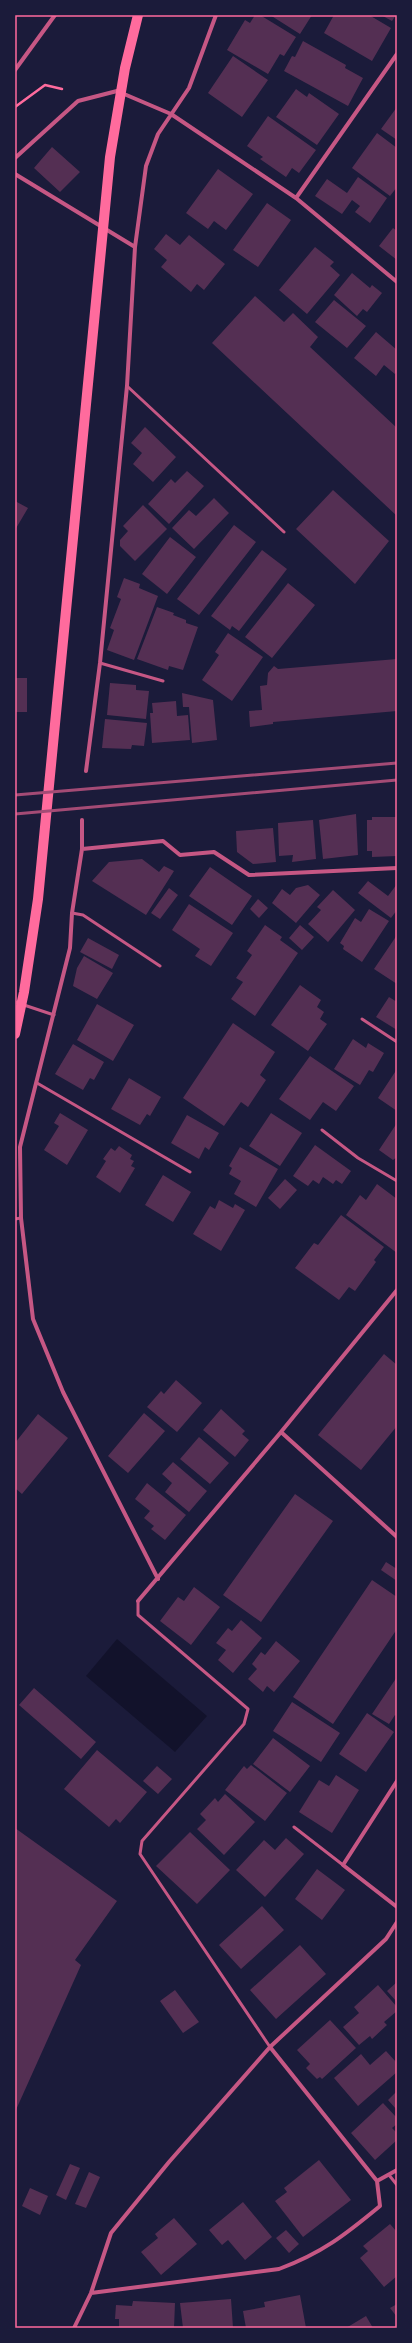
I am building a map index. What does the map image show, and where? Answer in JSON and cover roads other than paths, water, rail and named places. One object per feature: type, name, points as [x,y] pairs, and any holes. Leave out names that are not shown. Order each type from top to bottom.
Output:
[{"type":"main road","points":[[15,1034],[24,992],[38,899],[110,157],[133,29],[138,15]]},
{"type":"street","points":[[15,70],[55,15]]},
{"type":"street","points":[[86,771],[100,663],[126,386],[135,247],[146,166],[158,134],[189,88],[216,15]]},
{"type":"street","points":[[296,198],[397,54]]},
{"type":"street","points":[[15,158],[78,101],[117,91],[171,114],[296,198],[397,282]]},
{"type":"street","points":[[15,174],[135,247]]},
{"type":"street","points":[[82,820],[82,849],[72,913],[70,948],[20,1147],[21,1218],[33,1319],[64,1392],[158,1579]]},
{"type":"street","points":[[82,849],[163,841],[180,855],[214,852],[249,875],[397,868]]},
{"type":"street","points":[[138,1601],[281,1432],[397,1290]]},
{"type":"street","points":[[281,1432],[397,1537]]},
{"type":"street","points":[[397,1781],[343,1865],[397,1906]]},
{"type":"street","points":[[74,2328],[91,2293],[111,2232],[169,2162],[270,2048],[386,1938],[397,1922]]},
{"type":"street","points":[[91,2293],[279,2269],[308,2258],[341,2239],[380,2206],[377,2181],[270,2048]]},
{"type":"street","points":[[377,2181],[397,2170]]},
{"type":"lane","points":[[126,386],[284,532]]},
{"type":"lane","points":[[100,663],[163,681]]},
{"type":"lane","points":[[72,913],[83,915],[160,966]]},
{"type":"lane","points":[[15,1002],[54,1015]]},
{"type":"lane","points":[[362,1019],[397,1042]]},
{"type":"lane","points":[[37,1083],[190,1172]]},
{"type":"lane","points":[[322,1130],[358,1158],[397,1181]]},
{"type":"lane","points":[[15,1219],[21,1218]]},
{"type":"lane","points":[[138,1601],[138,1615],[248,1709],[244,1724],[142,1841],[140,1854],[270,2048]]},
{"type":"lane","points":[[294,1827],[343,1865]]},
{"type":"lane","points":[[390,2175],[397,2185]]},
{"type":"railway","points":[[15,795],[397,763]]},
{"type":"railway","points":[[15,814],[397,780]]}]
